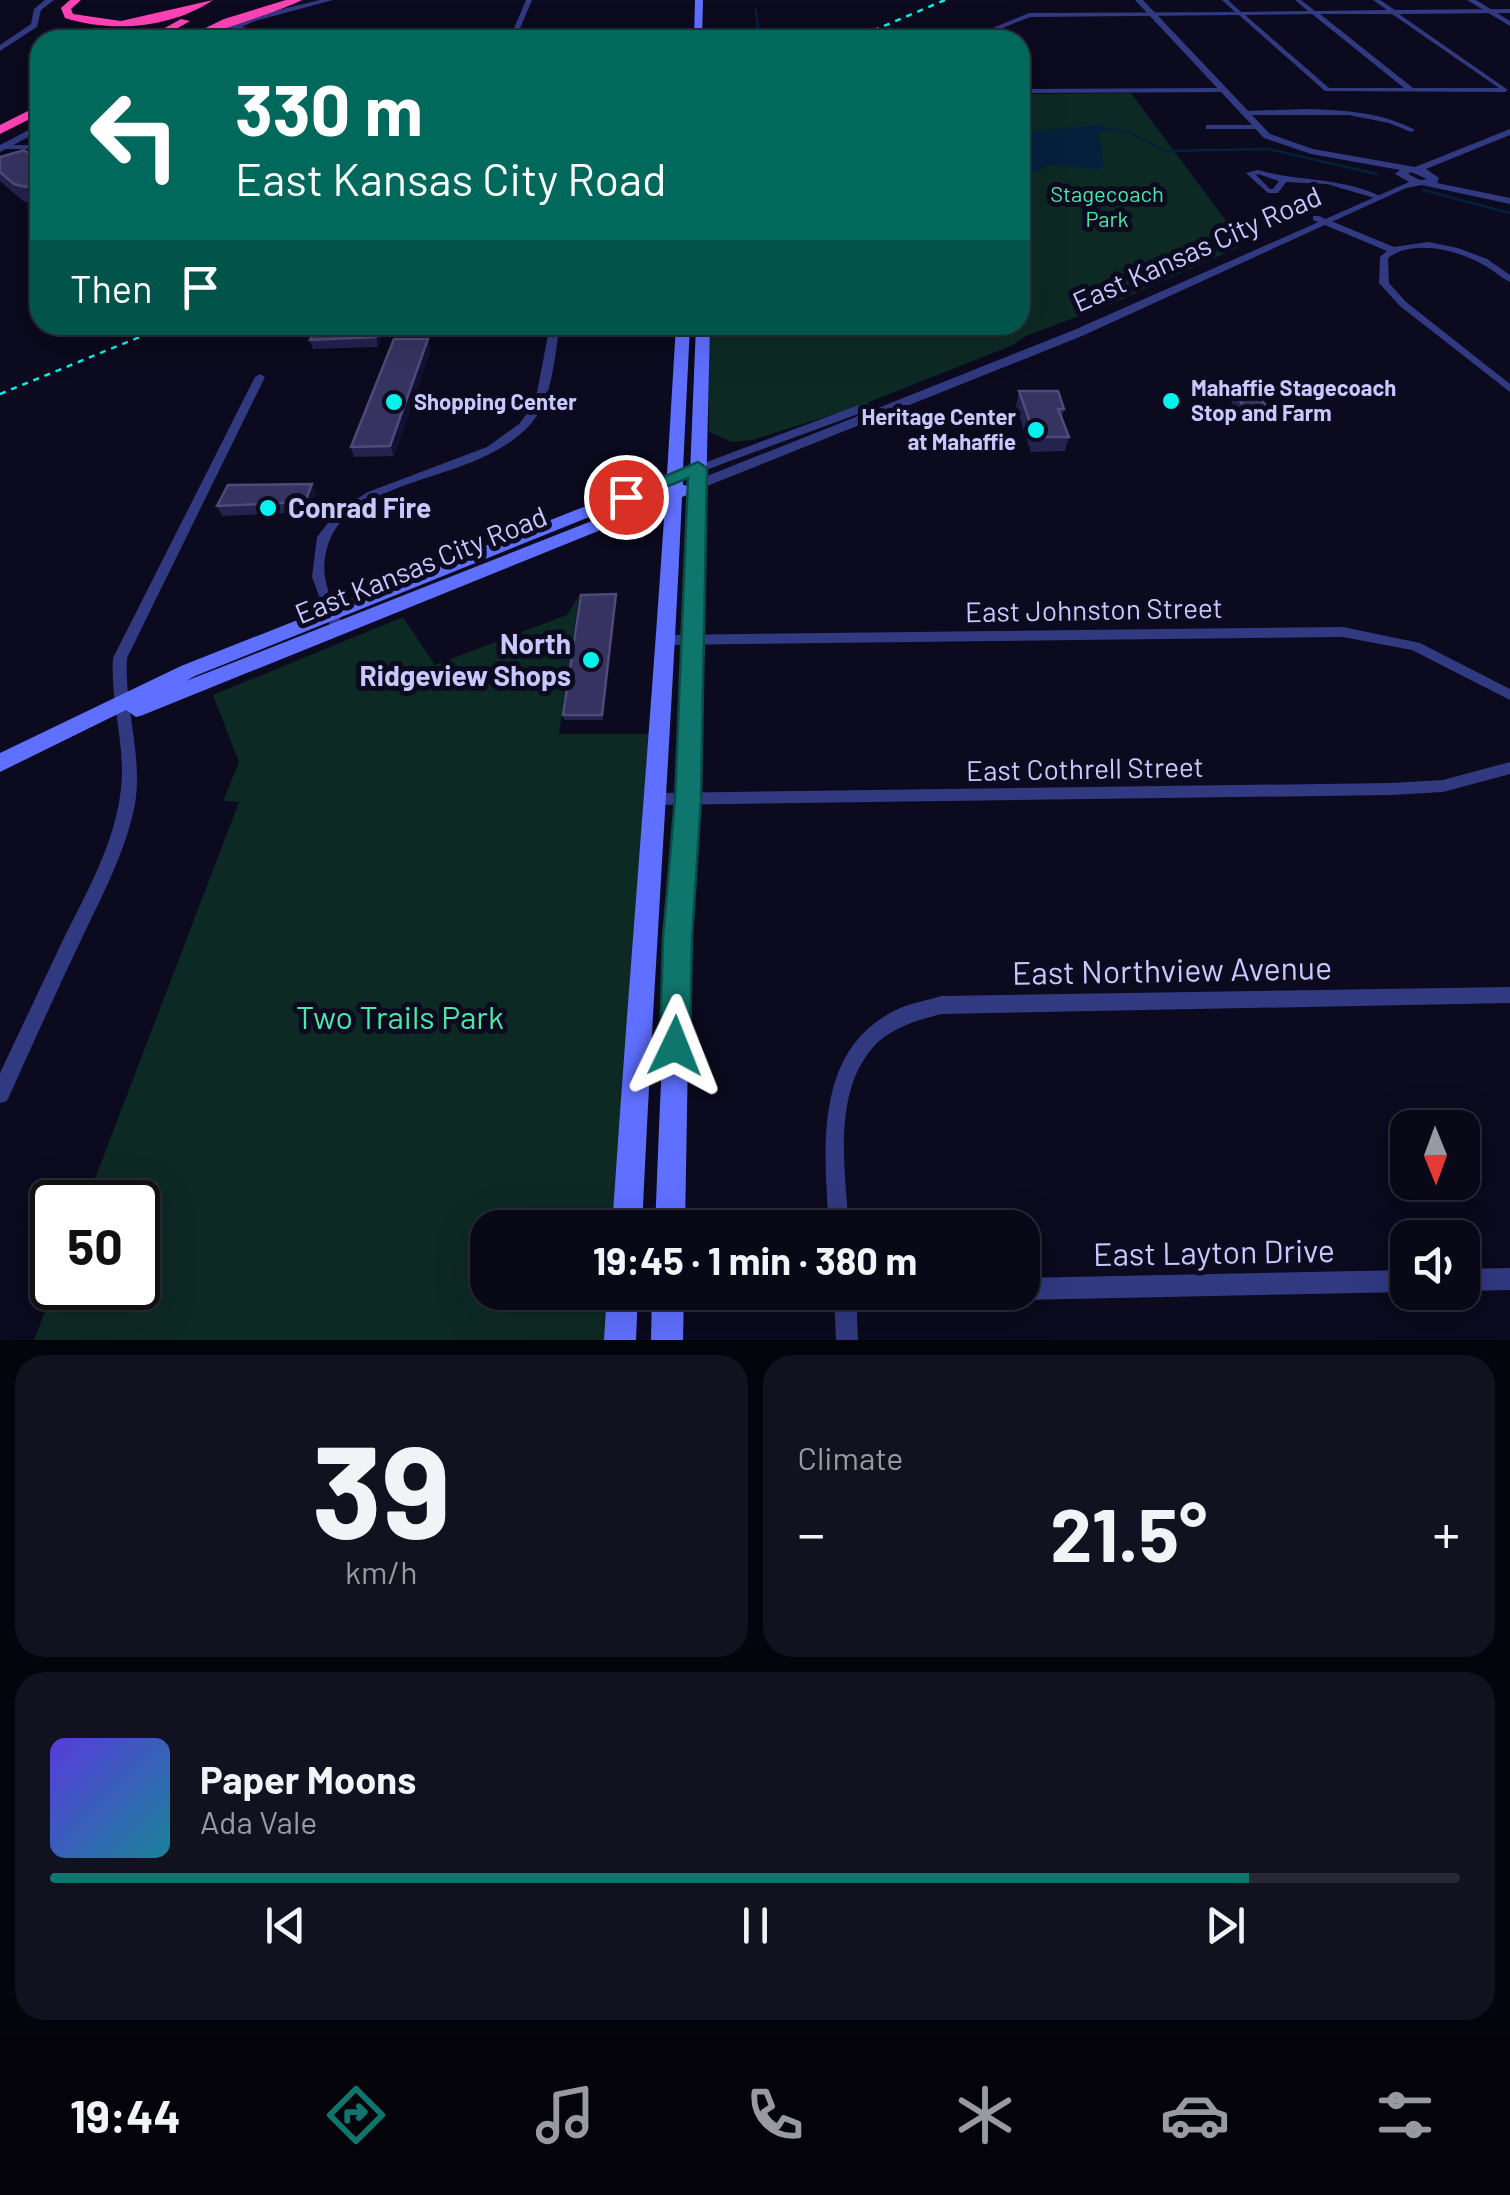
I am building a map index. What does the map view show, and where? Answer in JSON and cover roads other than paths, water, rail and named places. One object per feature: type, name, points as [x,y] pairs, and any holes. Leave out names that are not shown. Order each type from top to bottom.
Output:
[{"type":"highway","points":[[64,30],[54,12],[66,0]]},
{"type":"highway","points":[[76,0],[66,8],[68,16],[113,22],[160,18],[208,0]]},
{"type":"highway","points":[[209,30],[297,0]]},
{"type":"highway","points":[[170,30],[226,4]]},
{"type":"highway","points":[[184,30],[226,4]]},
{"type":"highway","points":[[0,118],[30,103]]},
{"type":"highway","points":[[0,130],[30,114]]},
{"type":"main road","points":[[698,30],[699,0]]},
{"type":"main road","points":[[708,30],[709,0]]},
{"type":"main road","points":[[628,1210],[643,940],[657,799],[682,335]]},
{"type":"main road","points":[[670,1210],[703,335]]},
{"type":"main road","name":"East Kansas City Road","points":[[0,763],[124,707],[698,476]]},
{"type":"main road","name":"East Kansas City Road","points":[[0,776],[124,707]]},
{"type":"main road","points":[[620,1340],[622,1310]]},
{"type":"main road","points":[[667,1340],[668,1310]]},
{"type":"street","points":[[0,50],[34,25],[38,9],[50,0]]},
{"type":"street","points":[[227,30],[329,0]]},
{"type":"street","points":[[516,30],[529,0]]},
{"type":"street","points":[[1140,0],[1255,127],[1288,145],[1510,201]]},
{"type":"street","points":[[1225,0],[1327,90],[1507,91]]},
{"type":"street","points":[[1298,0],[1411,90]]},
{"type":"street","points":[[1376,0],[1507,91]]},
{"type":"street","points":[[1471,0],[1510,24]]},
{"type":"street","points":[[991,30],[1024,16],[1510,10]]},
{"type":"street","points":[[236,26],[247,30]]},
{"type":"street","points":[[1030,92],[1221,90]]},
{"type":"street","points":[[1242,113],[1354,113],[1411,130]]},
{"type":"street","points":[[1209,127],[1255,127]]},
{"type":"street","points":[[2,148],[30,133]]},
{"type":"street","name":"East Kansas City Road","points":[[1417,176],[1510,135]]},
{"type":"street","name":"East Kansas City Road","points":[[698,476],[1078,334],[1510,135]]},
{"type":"street","points":[[2,148],[30,147]]},
{"type":"street","points":[[1284,180],[1328,182],[1374,196]]},
{"type":"street","points":[[1320,220],[1392,250],[1428,245],[1455,250],[1484,261],[1510,279]]},
{"type":"street","points":[[1392,250],[1384,257],[1384,284],[1403,304],[1510,390]]},
{"type":"street","points":[[334,622],[318,586],[316,564],[332,524],[368,495],[476,455],[518,431],[537,406],[552,335]]},
{"type":"street","points":[[0,1094],[118,836],[130,776],[118,672],[120,658],[260,377]]},
{"type":"street","name":"East Johnston Street","points":[[666,640],[1343,632],[1415,646],[1510,694]]},
{"type":"street","name":"East Cothrell Street","points":[[657,799],[1391,789],[1443,786],[1510,769]]},
{"type":"street","name":"East Northview Avenue","points":[[838,1210],[833,1122],[840,1086],[853,1058],[891,1022],[941,1005],[1510,995]]},
{"type":"street","points":[[1480,1280],[1510,1279]]},
{"type":"street","name":"East Layton Drive","points":[[1040,1289],[1390,1281]]},
{"type":"street","points":[[845,1310],[847,1340]]},
{"type":"water","points":[[1102,124],[1108,131],[1099,132],[1104,166],[1099,170],[1052,164],[1030,174],[1030,132]]},
{"type":"waterway","points":[[756,10],[758,30]]},
{"type":"waterway","points":[[1103,128],[1128,132],[1166,151],[1268,149],[1377,174]]},
{"type":"waterway","points":[[1423,190],[1510,213]]},
{"type":"railway","points":[[874,30],[945,0]]},
{"type":"railway","points":[[0,394],[145,335]]},
{"type":"place","name":"Mahaffie Stagecoach Stop and Farm","points":[[1171,401]]},
{"type":"place","name":"Shopping Center","points":[[394,402]]},
{"type":"place","name":"Heritage Center at Mahaffie","points":[[1036,430]]},
{"type":"place","name":"Conrad Fire","points":[[268,508]]},
{"type":"place","name":"North Ridgeview Shops","points":[[591,660]]},
{"type":"park label","name":"Stagecoach Park","points":[[1107,206]]},
{"type":"park label","name":"Two Trails Park","points":[[400,1018]]}]
